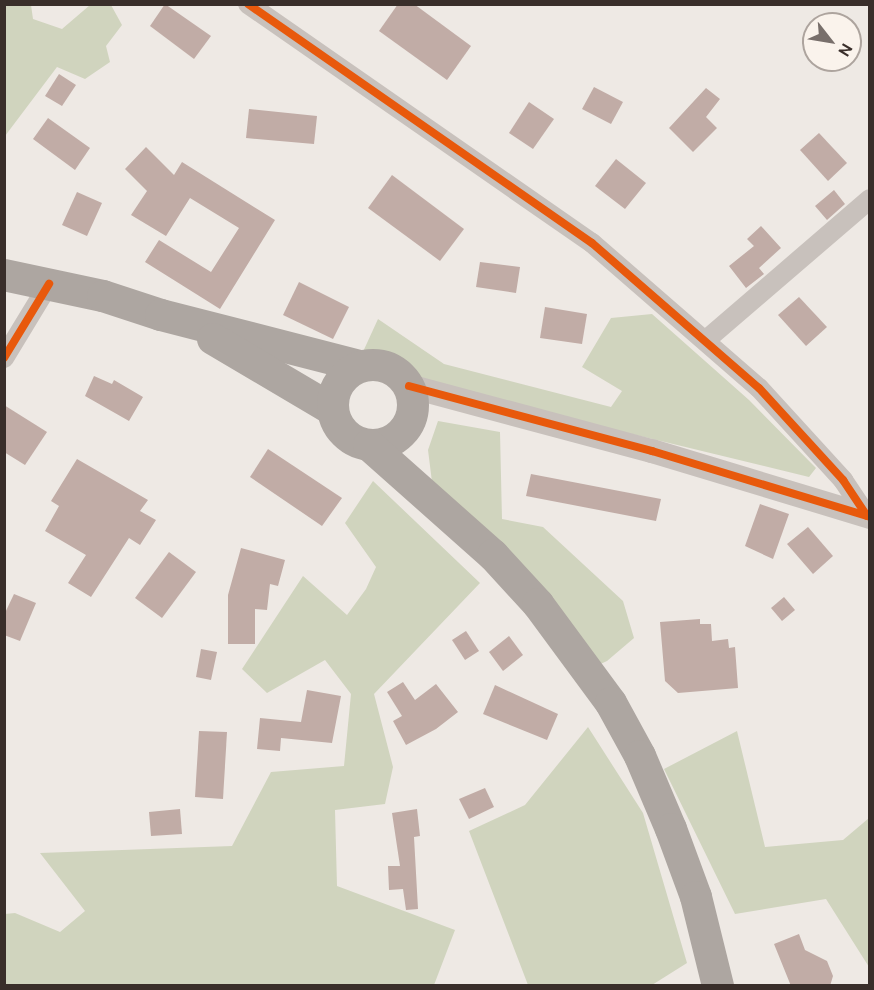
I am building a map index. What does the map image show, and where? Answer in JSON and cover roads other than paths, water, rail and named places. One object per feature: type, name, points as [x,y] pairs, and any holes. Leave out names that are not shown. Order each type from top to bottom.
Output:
[{"type":"main road","points":[[4,275],[49,284],[359,366],[377,366],[396,373],[409,386],[414,404],[411,421],[387,443],[369,445]]},
{"type":"main road","points":[[182,320],[333,410]]},
{"type":"main road","points":[[359,366],[344,376],[334,392],[333,410],[345,433],[369,445],[493,555],[538,604],[611,703],[640,756],[671,830],[696,897],[718,986]]},
{"type":"street","points":[[248,4],[592,243],[759,388],[817,451],[868,517]]},
{"type":"street","points":[[706,340],[870,199]]},
{"type":"street","points":[[4,358],[49,284]]},
{"type":"street","points":[[409,386],[652,451],[868,517]]}]
